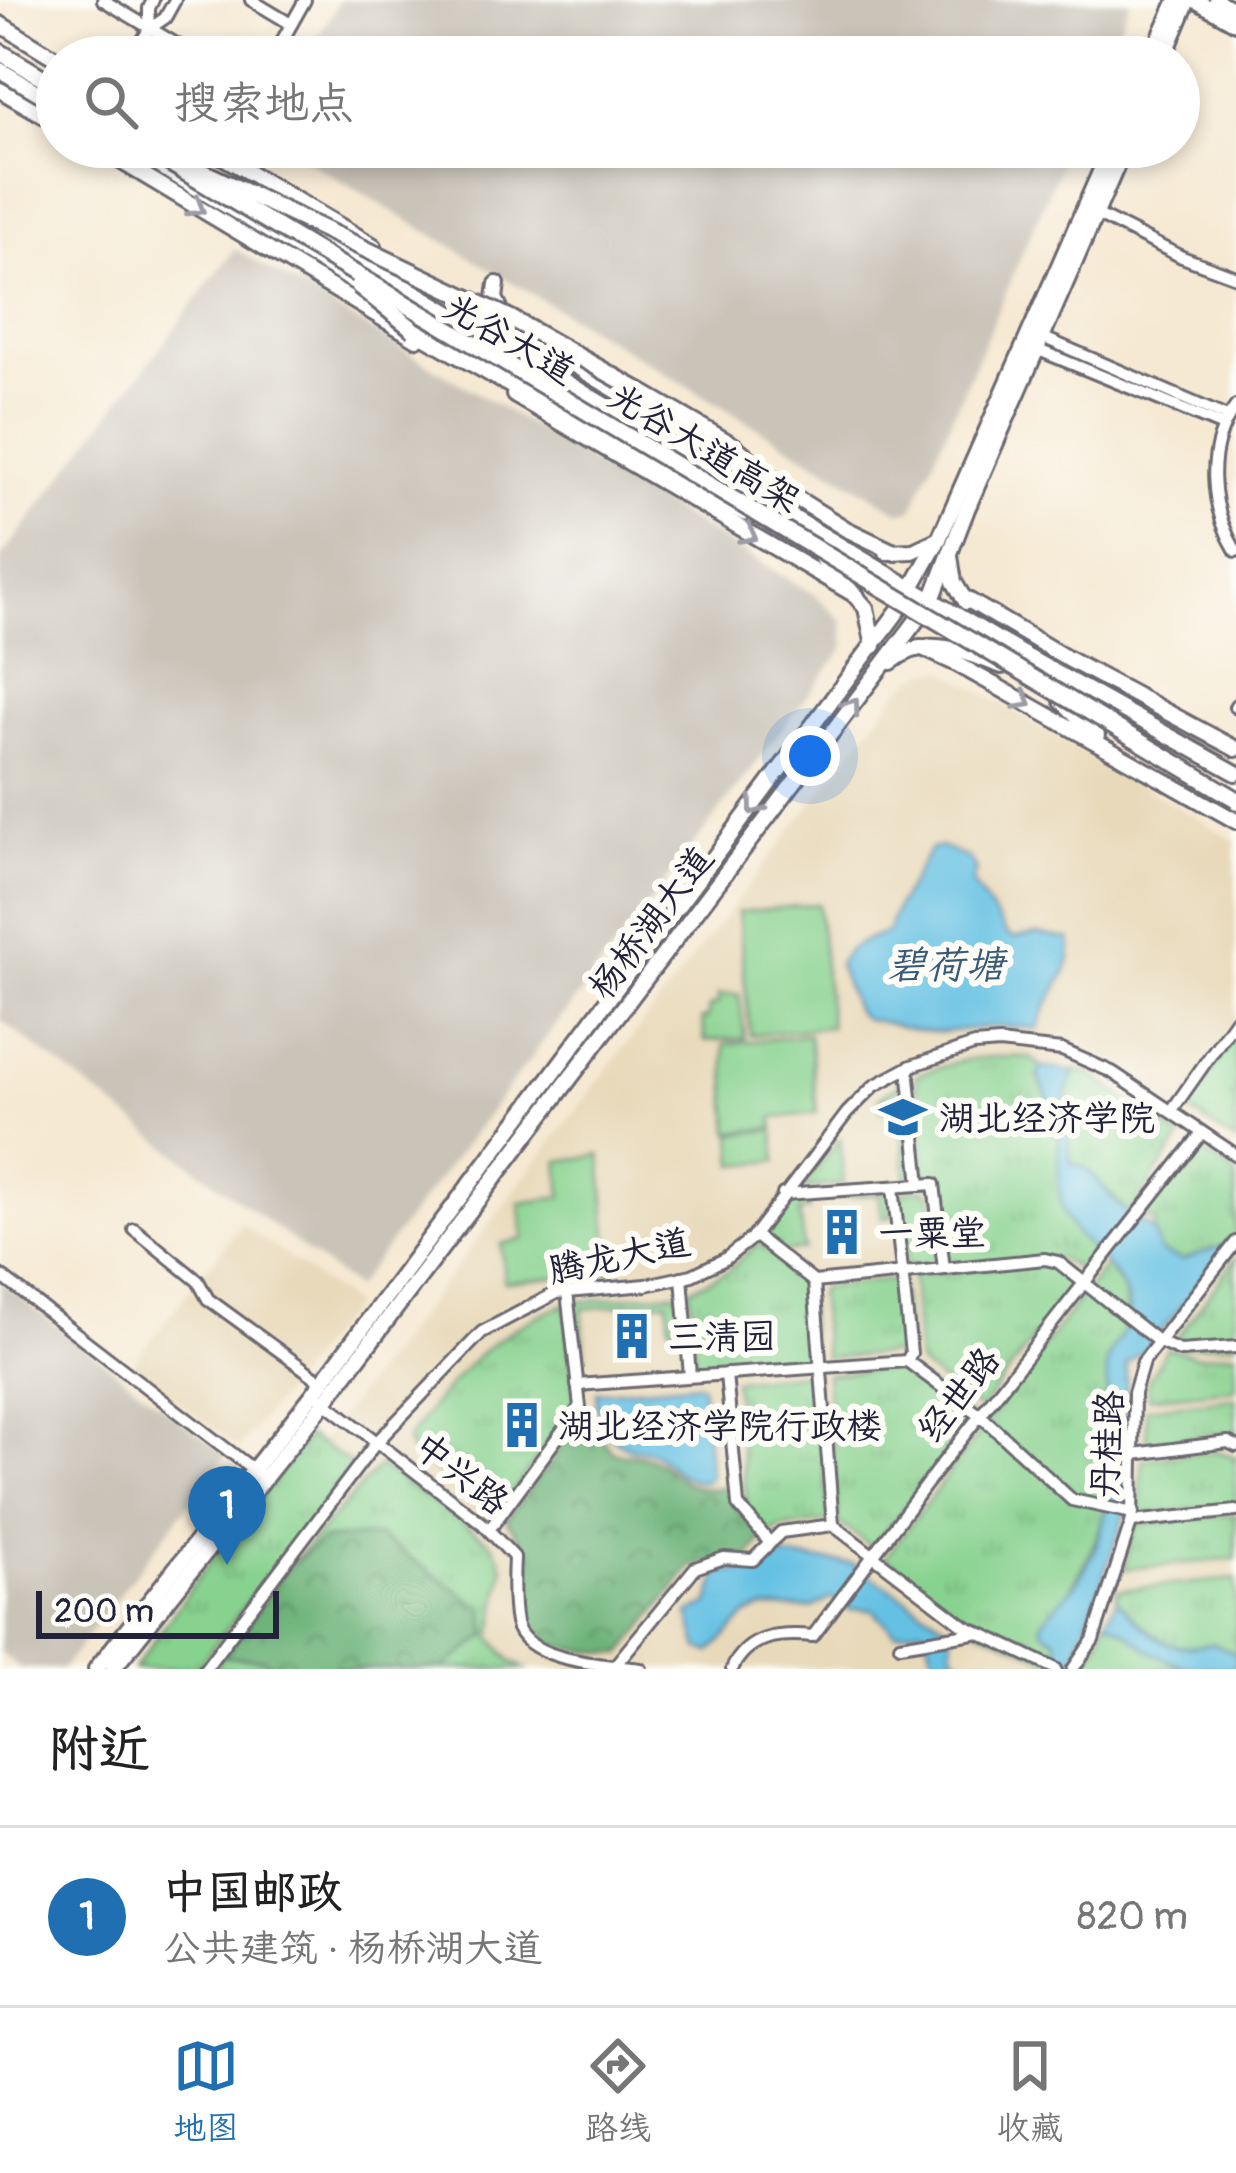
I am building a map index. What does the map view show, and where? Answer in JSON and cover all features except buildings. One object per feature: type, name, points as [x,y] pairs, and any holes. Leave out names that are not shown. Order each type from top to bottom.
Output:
[{"type":"highway","points":[[0,48],[36,69]]},
{"type":"highway","points":[[0,66],[36,87]]},
{"type":"highway","name":"光谷大道高架","points":[[181,168],[1236,794]]},
{"type":"highway","name":"光谷大道高架","points":[[181,168],[315,242],[1236,794]]},
{"type":"highway","points":[[184,171],[510,318],[734,446],[793,496]]},
{"type":"highway","points":[[315,242],[415,330],[676,480],[758,519]]},
{"type":"main road","points":[[1161,36],[1177,0]]},
{"type":"main road","points":[[1174,36],[1192,0],[1236,23]]},
{"type":"main road","points":[[1216,0],[1236,12]]},
{"type":"main road","points":[[0,24],[36,45]]},
{"type":"main road","points":[[0,90],[36,111]]},
{"type":"main road","points":[[132,168],[857,596]]},
{"type":"main road","points":[[173,168],[184,171]]},
{"type":"main road","name":"光谷大道","points":[[177,168],[285,242],[902,607],[1062,701],[1236,794]]},
{"type":"main road","name":"光谷大道","points":[[205,168],[300,224],[315,242],[777,507],[1017,651],[1236,773]]},
{"type":"main road","points":[[242,168],[846,529],[896,553]]},
{"type":"main road","name":"杨桥湖大道","points":[[320,1392],[874,646],[946,541],[1039,343],[1104,168]]},
{"type":"main road","name":"杨桥湖大道","points":[[113,1669],[320,1392],[932,600],[946,541],[1090,210],[1113,168]]},
{"type":"main road","points":[[285,242],[300,224]]},
{"type":"main road","points":[[315,242],[428,278]]},
{"type":"main road","points":[[455,294],[473,296],[497,284],[499,311],[515,330]]},
{"type":"main road","points":[[710,446],[777,507]]},
{"type":"main road","points":[[834,541],[896,553],[946,541],[949,562],[970,608],[1017,651]]},
{"type":"main road","points":[[812,550],[835,568],[866,608],[874,646]]},
{"type":"main road","points":[[963,597],[1235,749]]},
{"type":"main road","points":[[877,673],[902,653],[945,645],[1002,666]]},
{"type":"main road","points":[[920,647],[1236,820]]},
{"type":"main road","points":[[1062,701],[1120,755]]},
{"type":"main road","points":[[1126,712],[1235,749]]},
{"type":"main road","name":"杨桥湖大道","points":[[96,1669],[258,1473]]},
{"type":"street","points":[[103,0],[161,36]]},
{"type":"street","points":[[149,29],[148,8],[153,0]]},
{"type":"street","points":[[145,36],[165,18],[175,0]]},
{"type":"street","points":[[250,0],[291,24]]},
{"type":"street","points":[[284,36],[305,0]]},
{"type":"street","points":[[1090,210],[1236,277]]},
{"type":"street","points":[[1039,343],[1225,422]]},
{"type":"street","points":[[1236,406],[1225,422],[1214,489],[1219,514],[1236,551]]},
{"type":"street","points":[[1172,1110],[1236,1019]]},
{"type":"street","name":"腾龙大道","points":[[206,1669],[376,1444],[482,1332],[556,1294],[646,1285],[682,1277],[725,1259],[754,1235],[848,1113],[874,1086],[908,1068],[974,1045],[1062,1050],[1112,1072],[1236,1155]]},
{"type":"street","points":[[908,1068],[920,1185]]},
{"type":"street","name":"经世路","points":[[732,1669],[750,1645],[774,1635],[813,1636],[1202,1132]]},
{"type":"street","points":[[783,1194],[934,1184],[944,1269]]},
{"type":"street","points":[[893,1187],[911,1353],[908,1361]]},
{"type":"street","name":"中兴路","points":[[134,1229],[198,1281],[208,1299],[376,1444],[489,1530],[514,1556],[516,1626],[527,1644],[542,1652],[641,1669]]},
{"type":"street","points":[[754,1235],[814,1282],[1045,1258],[1084,1281],[1157,1341],[1192,1352],[1236,1347]]},
{"type":"street","name":"丹桂路","points":[[1073,1669],[1093,1640],[1131,1516],[1134,1393],[1143,1362],[1236,1242]]},
{"type":"street","points":[[0,1274],[258,1473]]},
{"type":"street","points":[[682,1277],[690,1376]]},
{"type":"street","points":[[814,1282],[833,1525],[869,1562],[975,1633],[1053,1667]]},
{"type":"street","points":[[489,1530],[580,1407],[567,1292]]},
{"type":"street","points":[[578,1385],[908,1361],[980,1416],[1072,1500],[1131,1516],[1236,1511]]},
{"type":"street","points":[[726,1373],[738,1505],[770,1543]]},
{"type":"street","points":[[1135,1454],[1228,1442],[1236,1446]]},
{"type":"street","points":[[613,1667],[695,1568],[724,1558],[753,1560],[781,1532],[833,1525]]},
{"type":"street","points":[[900,1645],[975,1633]]},
{"type":"shaded area","points":[[340,0],[1131,0],[1116,36],[319,36]]},
{"type":"shaded area","points":[[319,168],[1059,168],[912,510],[900,512]]},
{"type":"shaded area","points":[[235,249],[818,597],[843,621],[845,647],[355,1288],[0,1020],[0,559]]},
{"type":"shaded area","name":"湖北经济学院","points":[[928,670],[944,670],[1236,841],[1236,1669],[140,1669],[190,1599],[359,1393],[899,690]]},
{"type":"shaded area","points":[[242,1224],[353,1305],[238,1449],[132,1364]]},
{"type":"shaded area","points":[[0,1282],[226,1455],[62,1669],[21,1669],[0,1652]]},
{"type":"green space","points":[[818,904],[830,1027],[750,1035],[738,912]]},
{"type":"green space","points":[[739,994],[745,1038],[705,1041],[702,1019],[708,1018],[709,1007],[719,1003],[718,995]]},
{"type":"green space","points":[[1236,1034],[1236,1143],[1187,1109]]},
{"type":"green space","points":[[809,1035],[817,1113],[773,1118],[774,1128],[730,1132],[724,1044]]},
{"type":"green space","points":[[990,1057],[1030,1057],[1042,1067],[1038,1076],[1058,1123],[1062,1207],[1097,1256],[1084,1272],[1059,1259],[957,1263],[945,1257],[938,1184],[923,1168],[916,1075]]},
{"type":"green space","points":[[1075,1070],[1090,1074],[1181,1138],[1129,1214],[1086,1168],[1071,1164],[1062,1107]]},
{"type":"green space","points":[[906,1080],[916,1177],[906,1178],[900,1110],[881,1110],[880,1097]]},
{"type":"green space","points":[[774,1130],[777,1161],[735,1165],[733,1134]]},
{"type":"green space","points":[[838,1141],[844,1184],[800,1189]]},
{"type":"green space","points":[[1193,1150],[1236,1173],[1236,1235],[1230,1243],[1183,1260],[1160,1252],[1155,1221],[1142,1215]]},
{"type":"green space","points":[[601,1155],[611,1272],[504,1282],[501,1244],[524,1239],[520,1203],[562,1197],[559,1161]]},
{"type":"green space","points":[[925,1189],[932,1195],[938,1257],[935,1265],[913,1267],[906,1261],[899,1197],[904,1191]]},
{"type":"green space","points":[[890,1191],[892,1217],[882,1218],[879,1194],[809,1201],[809,1210],[799,1211],[804,1250],[781,1252],[766,1237],[793,1198]]},
{"type":"green space","points":[[756,1245],[764,1246],[807,1286],[811,1359],[695,1368],[690,1289],[728,1271]]},
{"type":"green space","points":[[1236,1257],[1236,1343],[1182,1346],[1174,1342]]},
{"type":"green space","points":[[1054,1264],[1073,1279],[1072,1288],[980,1410],[918,1364],[912,1275]]},
{"type":"green space","points":[[1105,1265],[1118,1281],[1127,1309],[1124,1329],[1107,1362],[1108,1494],[1096,1540],[1044,1631],[1056,1638],[1060,1649],[1053,1662],[968,1624],[885,1558]]},
{"type":"green space","points":[[901,1282],[908,1348],[903,1353],[825,1358],[818,1293],[822,1288]]},
{"type":"green space","points":[[678,1292],[680,1325],[670,1326],[667,1301],[582,1309],[585,1355],[577,1356],[572,1302]]},
{"type":"green space","points":[[566,1304],[576,1405],[493,1513],[412,1453],[407,1440],[476,1358],[517,1327]]},
{"type":"green space","points":[[1167,1348],[1199,1356],[1236,1352],[1236,1389],[1148,1398],[1148,1381]]},
{"type":"green space","points":[[904,1368],[973,1420],[872,1548],[839,1523],[826,1374]]},
{"type":"green space","points":[[815,1372],[829,1522],[781,1528],[768,1535],[747,1508],[734,1380]]},
{"type":"green space","points":[[1236,1398],[1236,1436],[1225,1433],[1147,1442],[1146,1408]]},
{"type":"green space","points":[[584,1417],[613,1452],[652,1459],[695,1486],[734,1488],[735,1508],[763,1537],[749,1558],[693,1565],[622,1654],[563,1647],[537,1634],[529,1616],[528,1555],[506,1520]]},
{"type":"green space","points":[[308,1436],[351,1464],[351,1469],[196,1669],[134,1669],[194,1583]]},
{"type":"green space","points":[[1216,1451],[1236,1457],[1236,1505],[1139,1515],[1143,1459]]},
{"type":"green space","points":[[379,1466],[489,1541],[504,1568],[492,1638],[511,1661],[525,1669],[213,1669],[290,1565]]},
{"type":"green space","points":[[1236,1514],[1236,1559],[1124,1569],[1136,1525]]},
{"type":"green space","points":[[380,1537],[484,1609],[488,1635],[442,1669],[273,1669],[264,1659],[224,1657],[290,1565],[323,1540]]},
{"type":"green space","points":[[1236,1579],[1236,1654],[1210,1643],[1180,1646],[1162,1640],[1117,1600],[1117,1590]]},
{"type":"green space","points":[[1106,1621],[1123,1626],[1149,1650],[1183,1669],[1081,1669]]},
{"type":"water","name":"碧荷塘","points":[[942,847],[969,859],[976,870],[972,883],[1007,934],[1070,939],[1069,963],[1038,1029],[923,1031],[865,1019],[856,1011],[838,965],[853,947],[887,932],[930,849]]},
{"type":"water","points":[[1042,1067],[1074,1072],[1062,1107],[1071,1163],[1086,1168],[1121,1208],[1153,1231],[1160,1252],[1183,1260],[1230,1243],[1152,1343],[1126,1364],[1127,1510],[1074,1658],[1064,1669],[1050,1669],[1059,1648],[1041,1624],[1077,1582],[1101,1530],[1109,1477],[1108,1359],[1127,1325],[1129,1308],[1118,1280],[1078,1235],[1063,1210],[1058,1127],[1038,1075]]},
{"type":"water","points":[[698,1383],[710,1476],[704,1482],[683,1475],[652,1452],[619,1443],[599,1417],[597,1392]]},
{"type":"water","points":[[777,1556],[853,1564],[942,1622],[951,1631],[953,1652],[970,1669],[936,1669],[926,1630],[895,1633],[873,1610],[848,1609],[831,1598],[812,1608],[762,1609],[747,1615],[710,1653],[699,1649],[689,1614],[709,1603],[719,1572],[764,1570]]},
{"type":"water","points":[[1117,1600],[1162,1640],[1180,1646],[1210,1643],[1236,1654],[1236,1669],[1188,1666],[1156,1654],[1106,1621]]},
{"type":"place","name":"湖北经济学院","points":[[903,1117]]},
{"type":"place","name":"一粟堂","points":[[842,1232]]},
{"type":"place","name":"三清园","points":[[632,1336]]},
{"type":"place","name":"湖北经济学院行政楼","points":[[522,1425]]},
{"type":"place","name":"中国邮政","points":[[227,1565]]}]
